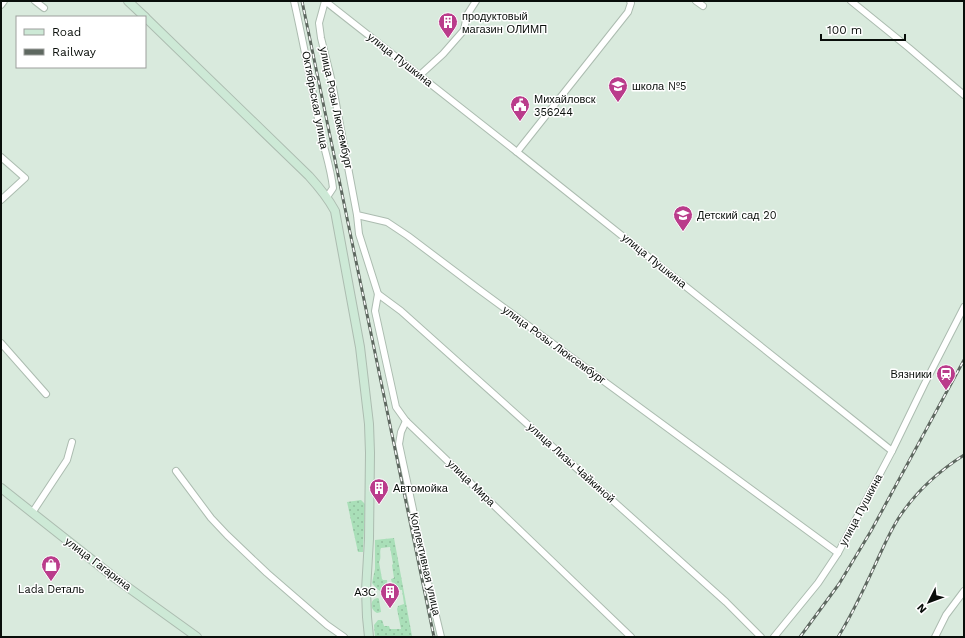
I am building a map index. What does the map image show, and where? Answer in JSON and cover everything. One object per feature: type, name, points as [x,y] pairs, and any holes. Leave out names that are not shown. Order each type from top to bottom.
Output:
[{"type":"main road","points":[[128,1],[144,16]]},
{"type":"main road","points":[[146,18],[309,176],[335,211],[360,347],[370,424],[369,539],[366,590],[369,637]]},
{"type":"main road","name":"улица Гагарина","points":[[1,488],[115,578],[197,637]]},
{"type":"street","points":[[1,5],[4,1]]},
{"type":"street","points":[[36,1],[44,8]]},
{"type":"street","name":"Октябрьская улица","points":[[294,1],[305,49],[321,134],[332,179],[333,188],[326,197]]},
{"type":"street","name":"улица Пушкина","points":[[325,1],[892,451],[838,553]]},
{"type":"street","name":"улица Розы Люксембург","points":[[325,1],[319,23],[321,38],[332,82],[357,215],[387,222],[408,236],[476,288],[838,553]]},
{"type":"street","points":[[420,75],[443,54],[464,30],[467,15],[476,1]]},
{"type":"street","points":[[517,152],[628,12],[630,1]]},
{"type":"street","points":[[696,1],[703,6]]},
{"type":"street","points":[[850,1],[909,48],[964,95]]},
{"type":"street","points":[[1,157],[25,178],[1,200]]},
{"type":"street","points":[[357,215],[359,234],[378,294]]},
{"type":"street","name":"улица Мира","points":[[378,294],[375,311],[376,318],[396,407],[406,421],[631,637]]},
{"type":"street","name":"улица Лизы Чайкиной","points":[[378,294],[407,316],[726,602],[761,637]]},
{"type":"street","points":[[892,451],[925,382],[964,307]]},
{"type":"street","points":[[1,343],[46,394]]},
{"type":"street","name":"Коллективная улица","points":[[406,421],[401,432],[400,444],[419,545],[442,637]]},
{"type":"street","points":[[32,514],[67,460],[72,442]]},
{"type":"street","points":[[176,471],[211,518],[227,535],[267,573],[327,625],[344,637]]},
{"type":"street","points":[[774,637],[818,583],[838,553]]},
{"type":"street","points":[[935,637],[946,615],[964,591]]},
{"type":"green space","points":[[361,500],[365,504],[363,552],[358,552],[347,502]]},
{"type":"green space","points":[[394,538],[412,636],[375,637],[374,625],[378,620],[382,620],[384,626],[389,626],[390,629],[401,629],[397,609],[398,606],[404,604],[402,590],[396,590],[393,588],[391,579],[394,578],[393,564],[390,547],[381,548],[379,562],[382,579],[387,580],[388,592],[379,590],[372,583],[375,569],[375,540]]},
{"type":"green space","points":[[378,598],[381,612],[377,613],[373,610],[372,602]]},
{"type":"railway","points":[[302,1],[434,637]]},
{"type":"railway","points":[[800,637],[839,584],[871,531],[964,360]]},
{"type":"railway","points":[[838,637],[856,606],[891,531],[904,510],[919,492],[945,468],[964,455]]},
{"type":"place","name":"продуктовый магазин ОЛИМП","points":[[448,39]]},
{"type":"place","name":"школа №5","points":[[618,103]]},
{"type":"place","name":"Михайловск 356244","points":[[520,122]]},
{"type":"place","name":"Детский сад 20","points":[[683,232]]},
{"type":"place","name":"Вязники","points":[[946,391]]},
{"type":"place","name":"Автомойка","points":[[379,505]]},
{"type":"place","name":"Lada Dеталь","points":[[51,582]]},
{"type":"place","name":"АЗС","points":[[390,609]]}]
